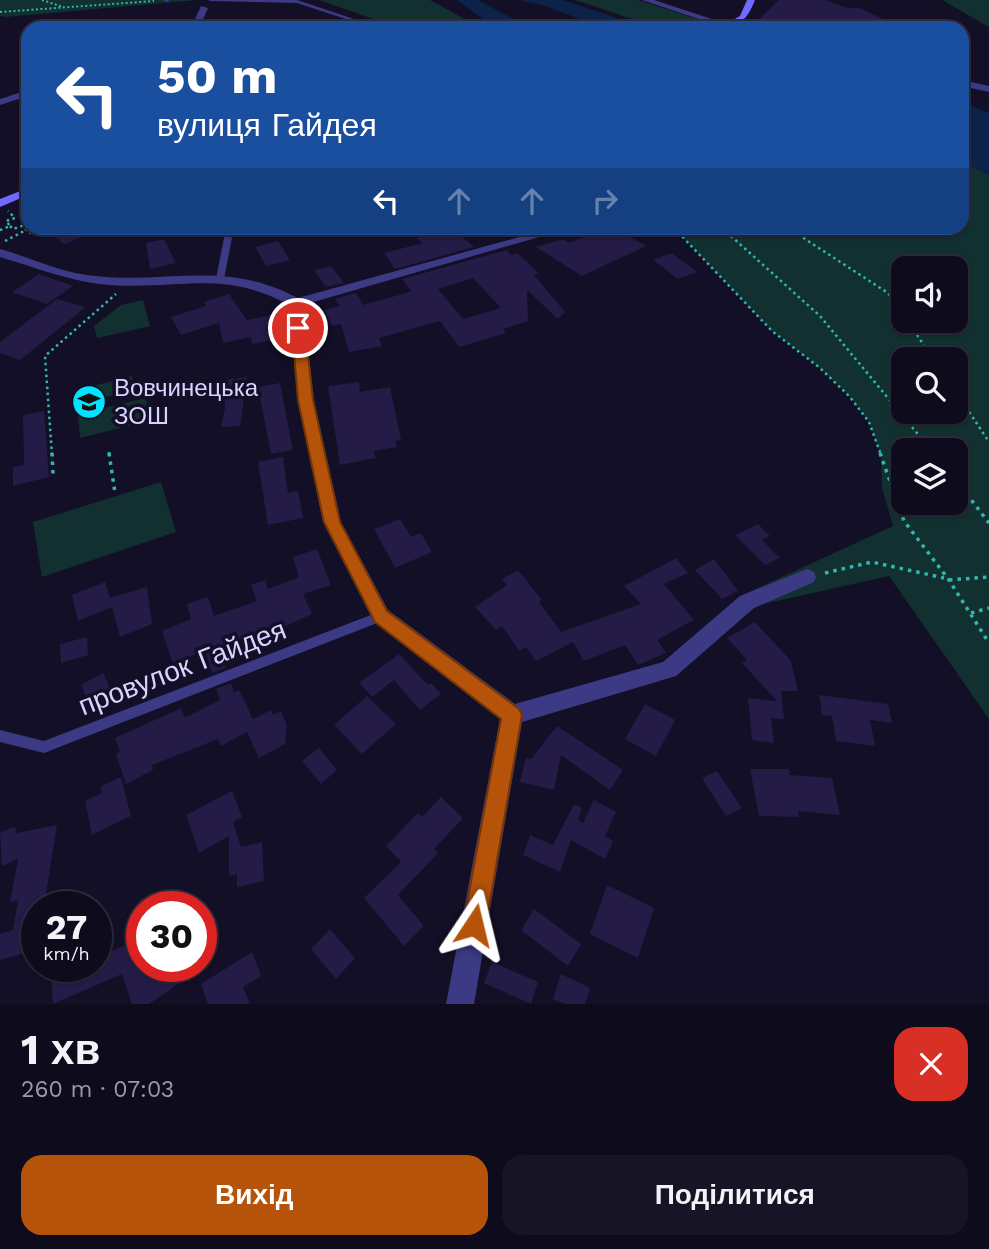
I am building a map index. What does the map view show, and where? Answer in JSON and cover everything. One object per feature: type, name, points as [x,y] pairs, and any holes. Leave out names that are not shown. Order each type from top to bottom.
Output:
[{"type":"street","points":[[646,0],[708,21]]},
{"type":"street","points":[[740,20],[751,0]]},
{"type":"street","points":[[198,21],[207,4]]},
{"type":"street","points":[[969,85],[989,89]]},
{"type":"street","points":[[0,102],[21,95]]},
{"type":"street","points":[[0,253],[87,279],[122,281],[194,276],[281,293],[296,303],[539,235]]},
{"type":"street","points":[[296,303],[306,400],[332,522],[381,616],[512,715]]},
{"type":"street","points":[[512,715],[669,669],[747,602],[807,577]]},
{"type":"street","points":[[460,1004],[512,715]]},
{"type":"lane","points":[[292,0],[357,21]]},
{"type":"lane","points":[[207,4],[300,2]]},
{"type":"lane","points":[[220,279],[227,235]]},
{"type":"lane","name":"провулок Гайдея","points":[[0,736],[44,747],[381,616]]},
{"type":"path","points":[[42,0],[65,8]]},
{"type":"path","points":[[0,12],[166,0]]},
{"type":"path","points":[[6,200],[21,206],[8,211],[15,218],[6,221],[13,229],[21,226]]},
{"type":"path","points":[[0,230],[10,226]]},
{"type":"path","points":[[0,239],[5,241],[21,233]]},
{"type":"path","points":[[681,235],[772,331],[820,368],[850,397],[869,422],[877,440],[888,483],[904,521],[971,613],[989,643]]},
{"type":"path","points":[[730,235],[820,317],[921,438]]},
{"type":"path","points":[[799,235],[891,297]]},
{"type":"path","points":[[53,474],[45,356],[121,290],[122,281]]},
{"type":"path","points":[[968,410],[989,442]]},
{"type":"path","points":[[109,452],[115,493]]},
{"type":"path","points":[[968,496],[989,523]]},
{"type":"path","points":[[807,577],[872,562],[947,579],[989,577]]},
{"type":"path","points":[[971,613],[989,608]]},
{"type":"green space","points":[[0,0],[197,0],[6,17],[0,16]]},
{"type":"green space","points":[[319,0],[430,0],[468,21],[379,21]]},
{"type":"green space","points":[[574,0],[638,0],[704,21],[639,21]]},
{"type":"green space","points":[[942,0],[989,0],[989,27]]},
{"type":"green space","points":[[969,164],[989,175],[989,719],[889,576],[750,607],[749,592],[893,526],[882,488],[881,455],[869,422],[850,397],[820,368],[772,331],[681,235],[969,235]]},
{"type":"green space","points":[[143,300],[150,326],[97,338],[94,326],[121,305]]},
{"type":"green space","points":[[132,376],[135,390],[86,402],[85,388]]},
{"type":"green space","points":[[146,398],[149,421],[80,438],[78,414]]},
{"type":"green space","points":[[161,482],[176,532],[42,577],[33,522]]},
{"type":"water","points":[[457,0],[478,0],[512,18],[524,21],[486,21]]},
{"type":"water","points":[[519,0],[563,0],[626,21],[585,21],[545,6]]},
{"type":"water","points":[[969,105],[989,113],[989,175],[969,164]]},
{"type":"building","points":[[779,0],[825,0],[848,8],[859,8],[888,21],[761,21],[759,19]]},
{"type":"building","points":[[51,235],[86,235],[65,244]]},
{"type":"building","points":[[425,235],[460,235],[474,247],[395,269],[384,253],[423,243],[416,238]]},
{"type":"building","points":[[588,235],[627,235],[646,246],[582,276],[536,247],[563,239],[569,243]]},
{"type":"building","points":[[164,239],[176,263],[150,269],[146,243]]},
{"type":"building","points":[[278,241],[290,260],[266,266],[255,247]]},
{"type":"building","points":[[507,250],[511,255],[517,253],[539,273],[534,275],[565,312],[558,319],[527,290],[528,321],[503,329],[506,333],[459,347],[440,321],[379,338],[382,346],[349,352],[341,324],[332,326],[324,310],[340,306],[335,299],[356,293],[363,305],[411,291],[402,279]],"holes":[[[473,278],[501,308],[463,319],[438,289]]]},
{"type":"building","points":[[672,253],[697,272],[678,279],[653,260]]},
{"type":"building","points":[[331,266],[344,283],[326,287],[314,270]]},
{"type":"building","points":[[39,274],[73,286],[47,304],[12,292]]},
{"type":"building","points":[[229,294],[247,320],[273,315],[280,339],[252,344],[251,337],[223,343],[219,323],[181,335],[171,317],[206,306],[204,302]]},
{"type":"building","points":[[57,299],[86,307],[20,360],[0,353],[0,342]]},
{"type":"building","points":[[247,377],[240,426],[221,427],[225,408],[225,380]]},
{"type":"building","points":[[359,382],[360,392],[390,387],[401,440],[395,441],[397,447],[374,451],[376,458],[340,465],[328,386]]},
{"type":"building","points":[[280,383],[293,450],[271,454],[258,387]]},
{"type":"building","points":[[44,411],[49,477],[13,486],[13,467],[24,465],[23,415]]},
{"type":"building","points":[[283,457],[288,493],[298,491],[303,518],[268,525],[258,462]]},
{"type":"building","points":[[400,519],[411,537],[421,533],[432,552],[395,568],[374,529]]},
{"type":"building","points":[[758,524],[770,536],[762,540],[780,558],[765,565],[735,535]]},
{"type":"building","points":[[317,549],[331,585],[303,594],[312,614],[249,643],[252,654],[224,663],[226,668],[212,673],[205,650],[173,664],[162,631],[191,619],[187,604],[208,597],[214,616],[257,601],[251,585],[265,580],[268,589],[299,577],[293,557]]},
{"type":"building","points":[[676,558],[688,573],[664,584],[694,620],[657,640],[666,653],[638,665],[625,645],[584,661],[573,642],[536,661],[526,647],[519,651],[502,626],[496,630],[475,607],[507,585],[502,579],[518,570],[542,600],[539,602],[561,632],[641,604],[624,586]]},
{"type":"building","points":[[714,559],[738,591],[722,599],[695,570]]},
{"type":"building","points":[[105,582],[110,598],[147,587],[152,624],[120,637],[112,607],[78,621],[72,595]]},
{"type":"building","points":[[755,622],[791,661],[798,691],[781,691],[784,719],[771,718],[774,743],[752,740],[748,698],[777,701],[742,663],[747,660],[727,638]]},
{"type":"building","points":[[87,637],[88,655],[61,663],[60,644]]},
{"type":"building","points":[[399,654],[428,685],[431,683],[441,694],[420,710],[394,680],[372,697],[359,683]]},
{"type":"building","points":[[103,673],[117,702],[94,715],[81,685]]},
{"type":"building","points":[[231,683],[234,693],[239,690],[253,719],[271,710],[273,715],[281,711],[287,725],[285,744],[259,758],[247,732],[221,746],[218,739],[152,765],[153,770],[126,784],[116,754],[120,752],[115,738],[181,708],[185,718],[220,700],[216,689]]},
{"type":"building","points":[[819,695],[888,704],[892,723],[870,720],[875,746],[836,741],[832,716],[822,715]]},
{"type":"building","points":[[367,696],[396,724],[362,754],[334,725]]},
{"type":"building","points":[[645,704],[675,720],[656,756],[625,739]]},
{"type":"building","points":[[557,726],[623,770],[610,790],[561,755],[554,790],[520,782],[526,758],[531,759]]},
{"type":"building","points":[[319,748],[337,770],[321,784],[302,761]]},
{"type":"building","points":[[750,769],[789,769],[790,775],[832,778],[840,815],[798,811],[799,817],[759,816]]},
{"type":"building","points":[[717,771],[742,808],[726,816],[702,778]]},
{"type":"building","points":[[121,777],[131,816],[92,835],[85,801],[102,793],[100,787]]},
{"type":"building","points":[[232,791],[242,817],[233,822],[241,847],[262,842],[264,881],[237,887],[237,874],[229,876],[229,836],[199,853],[186,815]]},
{"type":"building","points":[[441,797],[463,818],[434,849],[438,853],[398,895],[424,926],[404,946],[364,898],[401,862],[386,846],[418,813],[422,817]]},
{"type":"building","points":[[594,800],[616,812],[605,836],[613,841],[605,859],[571,840],[560,872],[523,855],[530,835],[553,845],[574,804],[582,808],[578,820],[583,823]]},
{"type":"building","points":[[57,825],[46,891],[21,891],[21,954],[0,960],[0,934],[13,930],[18,900],[10,902],[18,859],[2,866],[0,832],[15,827],[16,833]]},
{"type":"building","points":[[607,885],[654,908],[638,958],[590,934]]},
{"type":"building","points":[[534,909],[581,944],[568,966],[521,930]]},
{"type":"building","points":[[330,929],[355,958],[336,979],[311,949]]},
{"type":"building","points":[[126,945],[126,982],[181,982],[149,1004],[132,1004],[122,974],[112,978],[112,951]]},
{"type":"building","points":[[252,952],[261,976],[243,987],[250,1004],[208,1004],[201,984],[217,982],[217,974]]},
{"type":"building","points":[[492,962],[538,982],[531,1004],[484,983]]},
{"type":"building","points":[[561,974],[590,988],[585,1004],[564,1004],[553,999]]},
{"type":"building","points":[[51,982],[104,982],[53,1004]]},
{"type":"place","name":"Вовчинецька ЗОШ","points":[[89,402]]},
{"type":"route","points":[[298,328],[306,400],[332,522],[381,616],[512,715],[474,925]]}]
